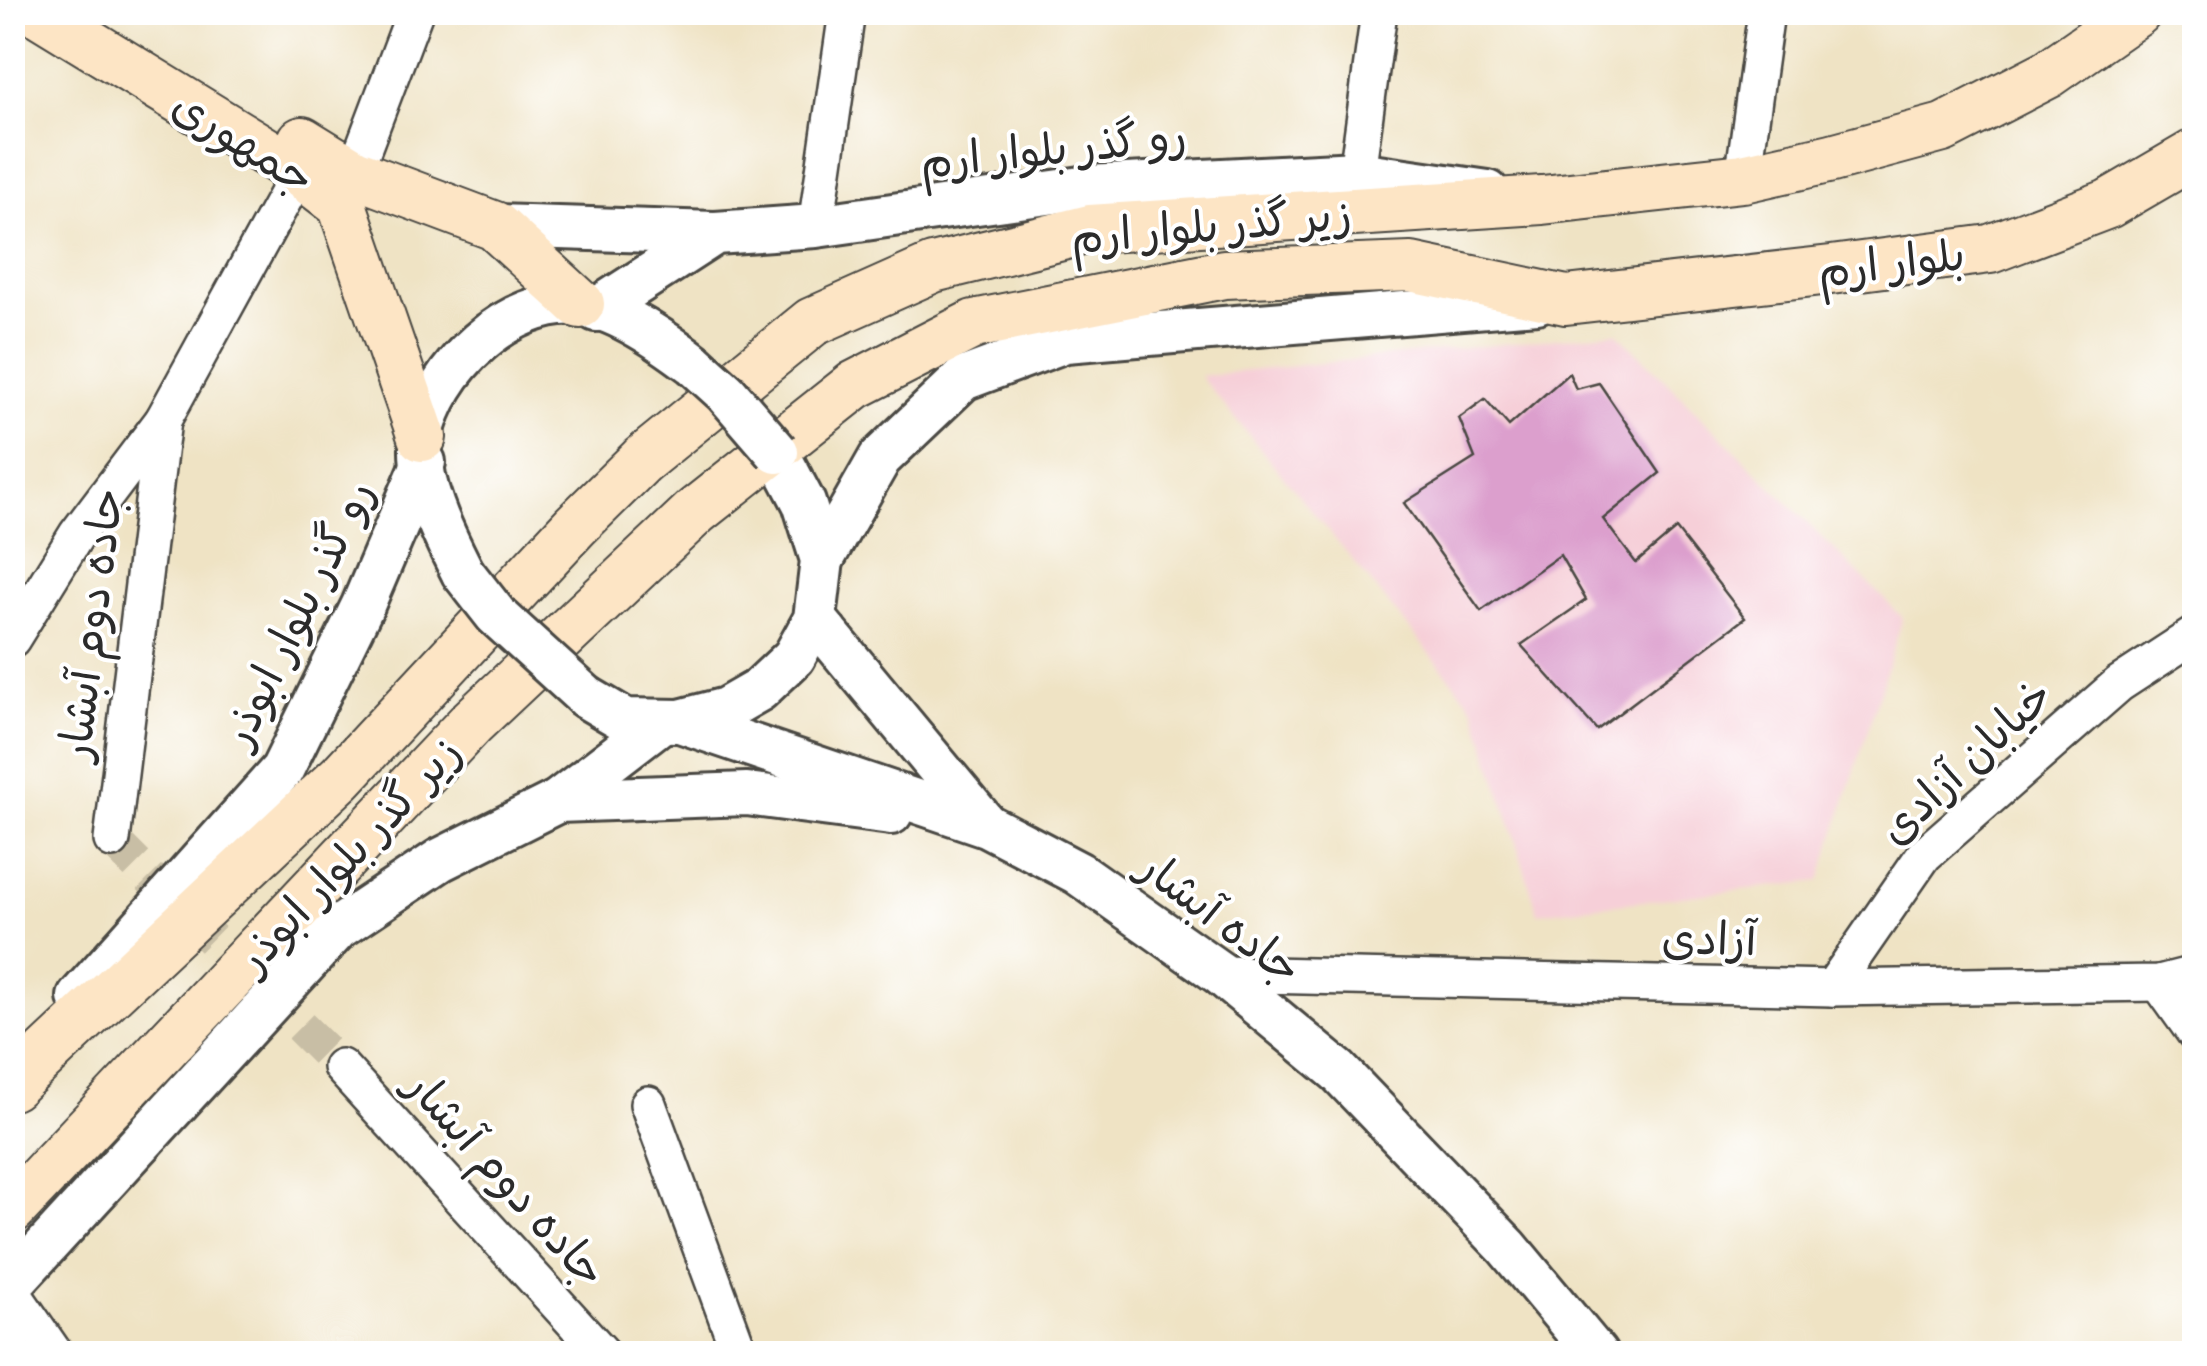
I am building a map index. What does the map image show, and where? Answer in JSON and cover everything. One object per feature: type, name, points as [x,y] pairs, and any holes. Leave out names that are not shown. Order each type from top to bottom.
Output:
[{"type":"main road","name":"جمهوری","points":[[38,12],[299,172],[348,189],[495,226],[588,307]]},
{"type":"main road","name":"جمهوری","points":[[92,12],[348,189],[423,449]]},
{"type":"main road","points":[[1542,200],[1744,178],[1942,128],[2048,74],[2128,16]]},
{"type":"main road","name":"بلوار ارم","points":[[1566,300],[1990,249],[2108,204],[2194,154]]},
{"type":"main road","name":"زیر گذر بلوار ارم","points":[[642,460],[812,322],[933,268],[1090,229],[1542,200]]},
{"type":"main road","name":"زیر گذر بلوار ارم","points":[[696,510],[856,385],[974,324],[1224,274],[1410,267],[1566,300]]},
{"type":"main road","name":"زیر گذر بلوار ابوذر","points":[[12,1086],[341,777],[575,526],[642,460]]},
{"type":"main road","name":"زیر گذر بلوار ابوذر","points":[[12,1209],[472,722],[696,510]]},
{"type":"street","points":[[348,189],[416,12]]},
{"type":"street","points":[[816,226],[847,12]]},
{"type":"street","points":[[1357,173],[1379,12]]},
{"type":"street","points":[[1744,178],[1766,12]]},
{"type":"street","points":[[12,639],[77,534],[163,420],[299,172]]},
{"type":"street","name":"رو گذر بلوار ارم","points":[[588,307],[714,233],[816,226],[1089,187],[1357,173],[1542,200]]},
{"type":"street","points":[[495,226],[714,233]]},
{"type":"street","points":[[423,449],[437,522],[463,573],[496,615],[586,697],[624,720],[671,721],[726,710],[759,690],[794,657],[815,619],[822,560],[880,458],[963,380],[1065,341],[1566,300]]},
{"type":"street","points":[[588,307],[624,320],[694,364],[726,393],[777,452],[804,503],[822,560]]},
{"type":"street","name":"رو گذر بلوار ابوذر","points":[[12,1072],[282,770],[363,606],[423,449],[440,390],[463,355],[505,322],[548,308],[588,307]]},
{"type":"street","name":"جاده دوم آبشار","points":[[112,840],[163,420]]},
{"type":"street","points":[[815,619],[986,825]]},
{"type":"street","name":"خیابان آزادی","points":[[1832,988],[1924,855],[2119,684],[2194,635]]},
{"type":"street","points":[[12,1284],[338,928],[440,860],[558,801],[671,721]]},
{"type":"street","name":"جاده آبشار","points":[[671,721],[986,825],[1078,873],[1221,974],[1338,1071],[1507,1247],[1596,1354]]},
{"type":"street","points":[[558,801],[747,794],[986,825]]},
{"type":"street","name":"آزادی","points":[[1221,974],[1832,988],[2159,983],[2194,974]]},
{"type":"street","points":[[2159,983],[2194,1032]]},
{"type":"street","name":"جاده دوم‌ آبشار","points":[[341,1067],[604,1354]]},
{"type":"street","points":[[648,1104],[740,1354]]},
{"type":"street","points":[[12,1292],[55,1354]]},
{"type":"shaded area","points":[[1617,332],[1903,618],[1820,881],[1538,913],[1474,707],[1200,376]]},
{"type":"building","points":[[1569,373],[1576,389],[1599,383],[1660,473],[1603,519],[1636,563],[1676,529],[1745,618],[1597,730],[1521,645],[1586,600],[1560,555],[1481,611],[1404,503],[1475,458],[1459,418],[1485,399],[1509,426]]},
{"type":"tunnel","points":[[112,840],[341,1067]]}]
